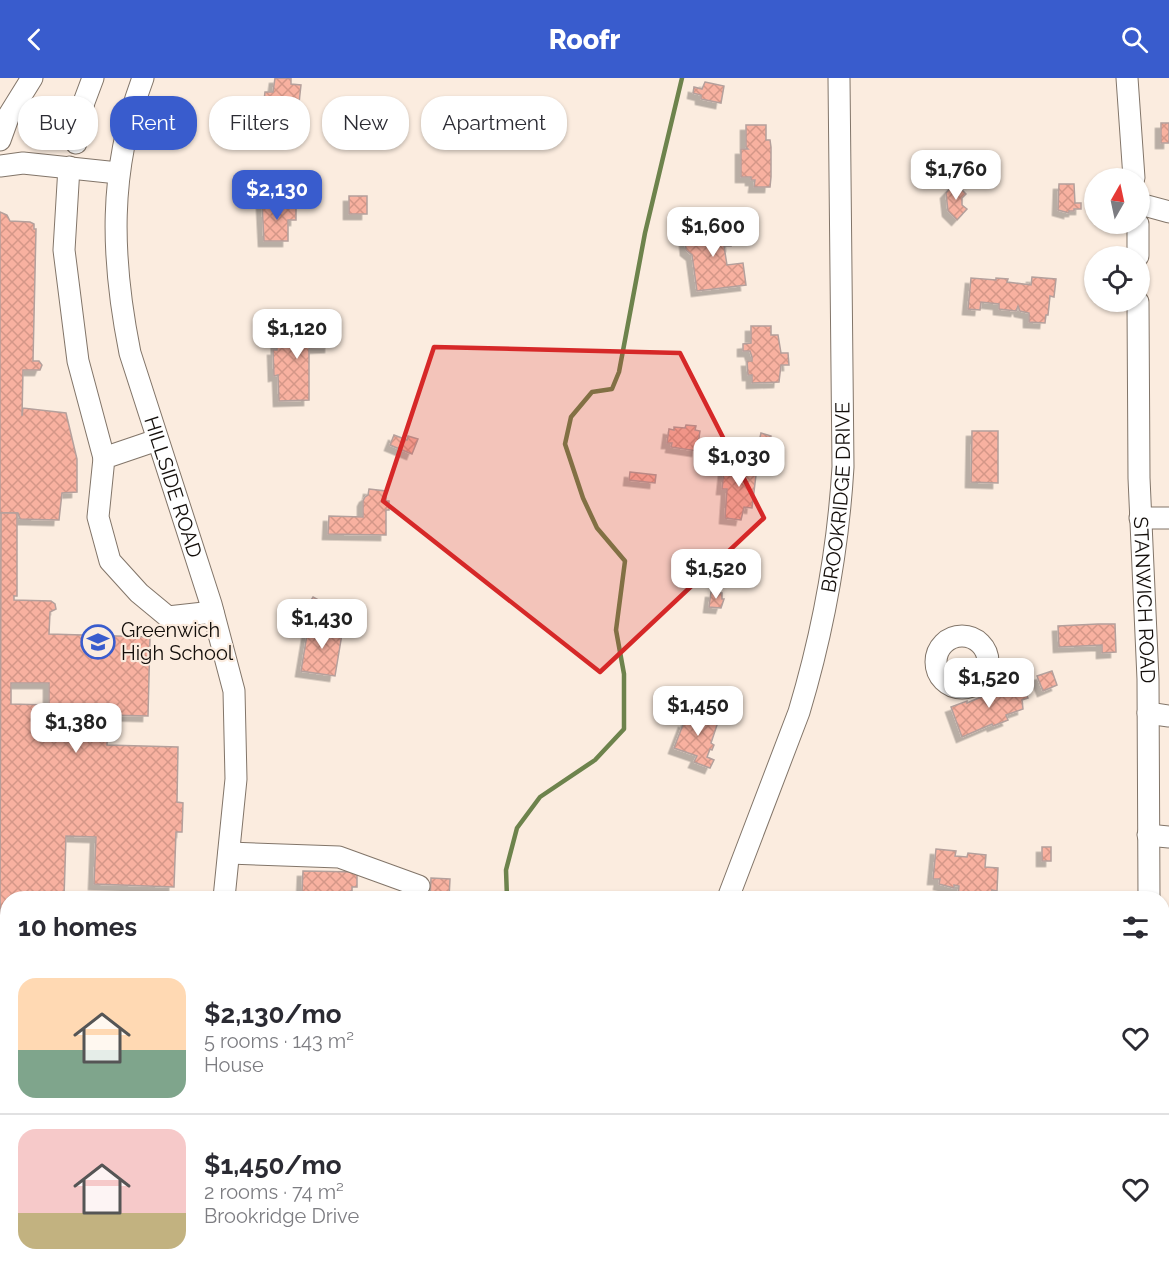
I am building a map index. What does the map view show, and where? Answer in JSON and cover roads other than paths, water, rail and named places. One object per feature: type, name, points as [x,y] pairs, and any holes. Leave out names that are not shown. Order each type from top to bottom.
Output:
[{"type":"street","points":[[0,140],[9,115],[32,78]]},
{"type":"street","points":[[86,96],[93,78]]},
{"type":"street","name":"HILLSIDE ROAD","points":[[143,78],[118,173],[115,212],[116,265],[130,353],[213,612],[234,691],[236,779],[225,891]]},
{"type":"street","name":"BROOKRIDGE DRIVE","points":[[731,891],[804,693],[823,622],[838,525],[843,467],[839,78]]},
{"type":"street","points":[[1127,78],[1133,168]]},
{"type":"street","points":[[0,166],[23,164],[118,173]]},
{"type":"street","points":[[69,168],[64,250],[78,361],[104,458],[98,517],[110,561],[139,593],[168,617],[213,612]]},
{"type":"street","points":[[1150,207],[1169,212]]},
{"type":"street","name":"STANWICH ROAD","points":[[1138,312],[1137,426],[1140,518],[1159,714],[1158,836],[1150,891]]},
{"type":"street","points":[[104,458],[157,441]]},
{"type":"street","points":[[1140,518],[1169,518]]},
{"type":"street","points":[[229,853],[339,857],[419,886]]},
{"type":"waterway","points":[[507,891],[506,870],[517,828],[540,797],[595,760],[624,729],[624,674],[616,630],[625,561],[597,528],[583,498],[565,444],[571,417],[592,392],[612,389],[619,372],[645,233],[682,78]]},
{"type":"place","name":"Greenwich High School","points":[[98,642]]}]
